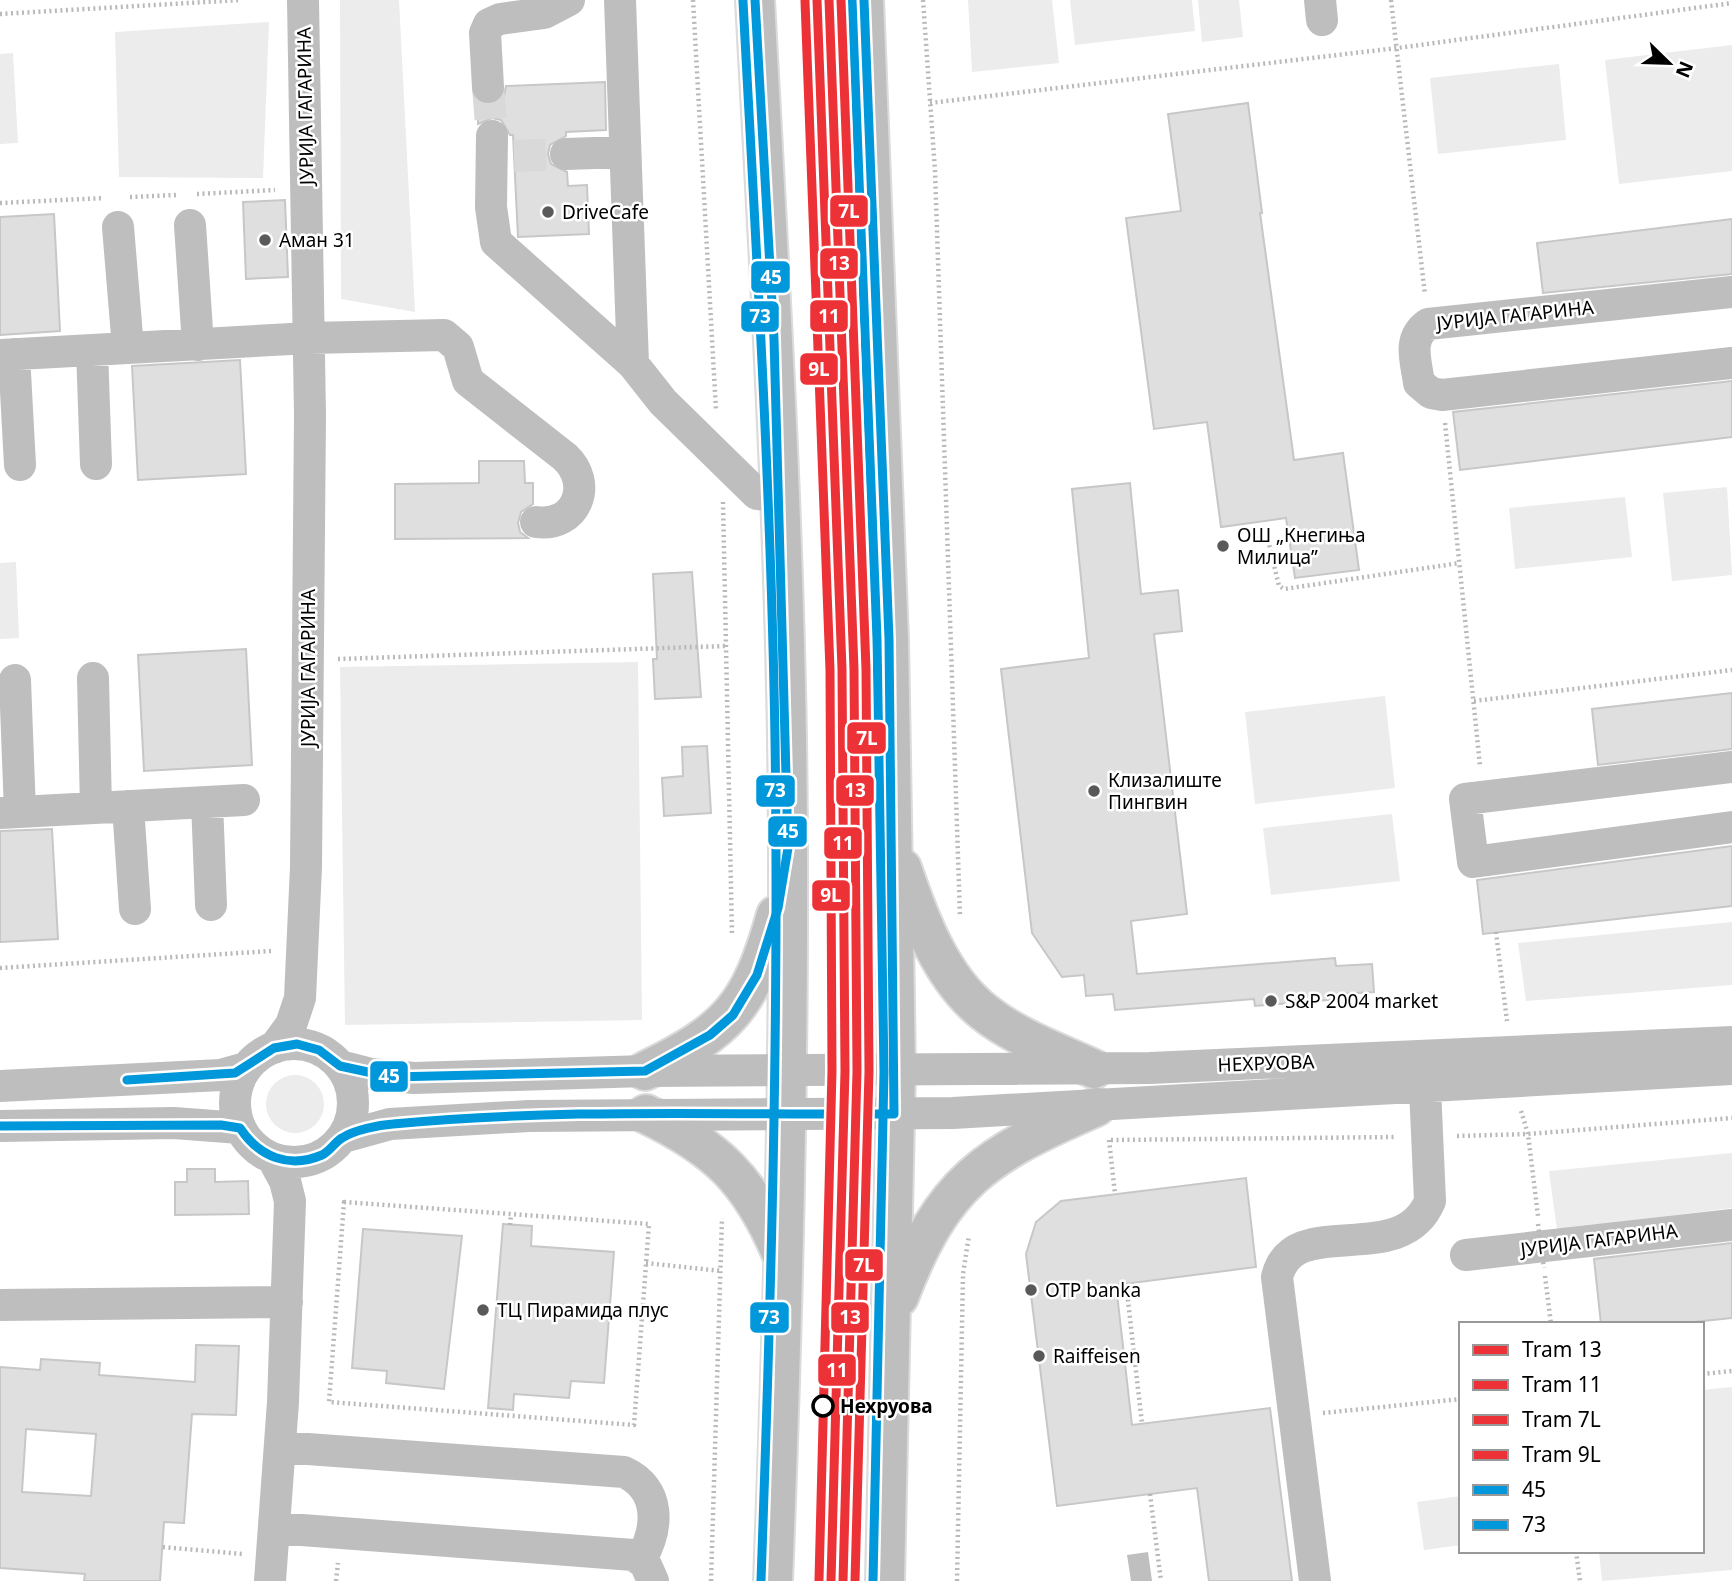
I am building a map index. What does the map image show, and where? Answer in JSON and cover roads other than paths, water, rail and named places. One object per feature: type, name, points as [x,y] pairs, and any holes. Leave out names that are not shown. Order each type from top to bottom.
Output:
[{"type":"main road","points":[[755,0],[779,497],[788,848],[789,1070],[773,1581]]},
{"type":"main road","points":[[864,0],[888,612],[893,840],[896,1072],[885,1581]]},
{"type":"main road","points":[[893,840],[911,894],[935,947],[964,993],[984,1012],[1006,1026],[1094,1069]]},
{"type":"main road","points":[[645,1071],[710,1035],[733,1014],[746,997],[757,975],[774,921],[788,848]]},
{"type":"main road","points":[[646,1114],[704,1147],[737,1176],[760,1207],[785,1262]]},
{"type":"main road","points":[[892,1316],[909,1269],[930,1228],[966,1179],[1008,1148],[1102,1123]]},
{"type":"street","name":"ЈУРИЈА ГАГАРИНА","points":[[274,1048],[291,1025],[300,998],[303,949],[309,660],[309,338],[303,0]]},
{"type":"street","points":[[488,87],[485,33],[489,24],[499,19],[544,13],[569,0]]},
{"type":"street","points":[[620,0],[633,364]]},
{"type":"street","points":[[499,150],[491,207],[496,242],[633,364],[663,402],[757,494],[779,497]]},
{"type":"street","points":[[566,154],[624,152]]},
{"type":"street","points":[[118,207],[128,348]]},
{"type":"street","points":[[190,225],[198,345]]},
{"type":"street","name":"ЈУРИЈА ГАГАРИНА","points":[[1732,292],[1428,324],[1417,332],[1414,340],[1419,383],[1431,393],[1442,395],[1732,363]]},
{"type":"street","points":[[20,465],[7,355],[437,333],[453,340],[458,347],[468,381],[565,457],[578,472],[582,484],[580,495],[568,515],[559,521],[536,522]]},
{"type":"street","points":[[92,350],[96,464]]},
{"type":"street","points":[[93,678],[96,808]]},
{"type":"street","points":[[15,680],[10,812],[244,800]]},
{"type":"street","points":[[1732,767],[1474,798],[1473,862],[1732,827]]},
{"type":"street","points":[[207,802],[211,905]]},
{"type":"street","points":[[128,806],[135,909]]},
{"type":"street","name":"ЈУРИЈА ГАГАРИНА","points":[[300,998],[307,1028],[329,1058]]},
{"type":"street","name":"НЕХРУОВА","points":[[329,1058],[371,1074],[414,1078],[645,1071],[896,1072],[1094,1069],[1511,1054],[1732,1042]]},
{"type":"street","points":[[0,1086],[221,1075],[246,1068],[274,1048],[297,1044],[329,1058],[351,1088],[353,1100],[352,1113],[342,1137],[331,1149],[316,1158],[305,1171],[290,1201]]},
{"type":"street","points":[[246,1068],[235,1097],[240,1128],[250,1143],[273,1159],[285,1181],[290,1201],[281,1447],[272,1555],[623,1554],[647,1570],[653,1535],[653,1507],[644,1485],[624,1472],[281,1447]]},
{"type":"street","name":"НЕХРУОВА","points":[[342,1137],[390,1124],[528,1116],[894,1114],[1102,1123],[1425,1088],[1732,1069]]},
{"type":"street","points":[[1315,1581],[1277,1277],[1280,1265],[1296,1247],[1396,1234],[1415,1226],[1430,1201],[1425,1088]]},
{"type":"street","points":[[0,1126],[174,1123],[240,1128]]},
{"type":"street","points":[[273,1159],[295,1162],[316,1158]]},
{"type":"street","name":"ЈУРИЈА ГАГАРИНА","points":[[1466,1255],[1732,1225]]},
{"type":"street","points":[[0,1305],[287,1302]]},
{"type":"tunnel","points":[[488,87],[492,136]]},
{"type":"tunnel","points":[[514,156],[566,154]]},
{"type":"tram line","name":"11","points":[[817,0],[842,669],[845,1071],[831,1581]]},
{"type":"tram line","name":"13","points":[[829,0],[854,669],[857,1071],[843,1581]]},
{"type":"tram line","name":"7L","points":[[841,0],[866,669],[869,1071],[855,1581]]},
{"type":"tram line","name":"9L","points":[[805,1],[830,670],[832,1071],[819,1580]]},
{"type":"place","name":"DriveCafe","points":[[548,212]]},
{"type":"place","name":"Аман 31","points":[[265,240]]},
{"type":"place","name":"ОШ „Кнегиња Милица”","points":[[1223,546]]},
{"type":"place","name":"Клизалиште Пингвин","points":[[1094,791]]},
{"type":"place","name":"S&P 2004 market","points":[[1271,1001]]},
{"type":"place","name":"OTP banka","points":[[1031,1290]]},
{"type":"place","name":"ТЦ Пирамида плус","points":[[483,1310]]},
{"type":"place","name":"Raiffeisen","points":[[1039,1356]]},
{"type":"place","name":"Нехруова","points":[[823,1406]]}]
